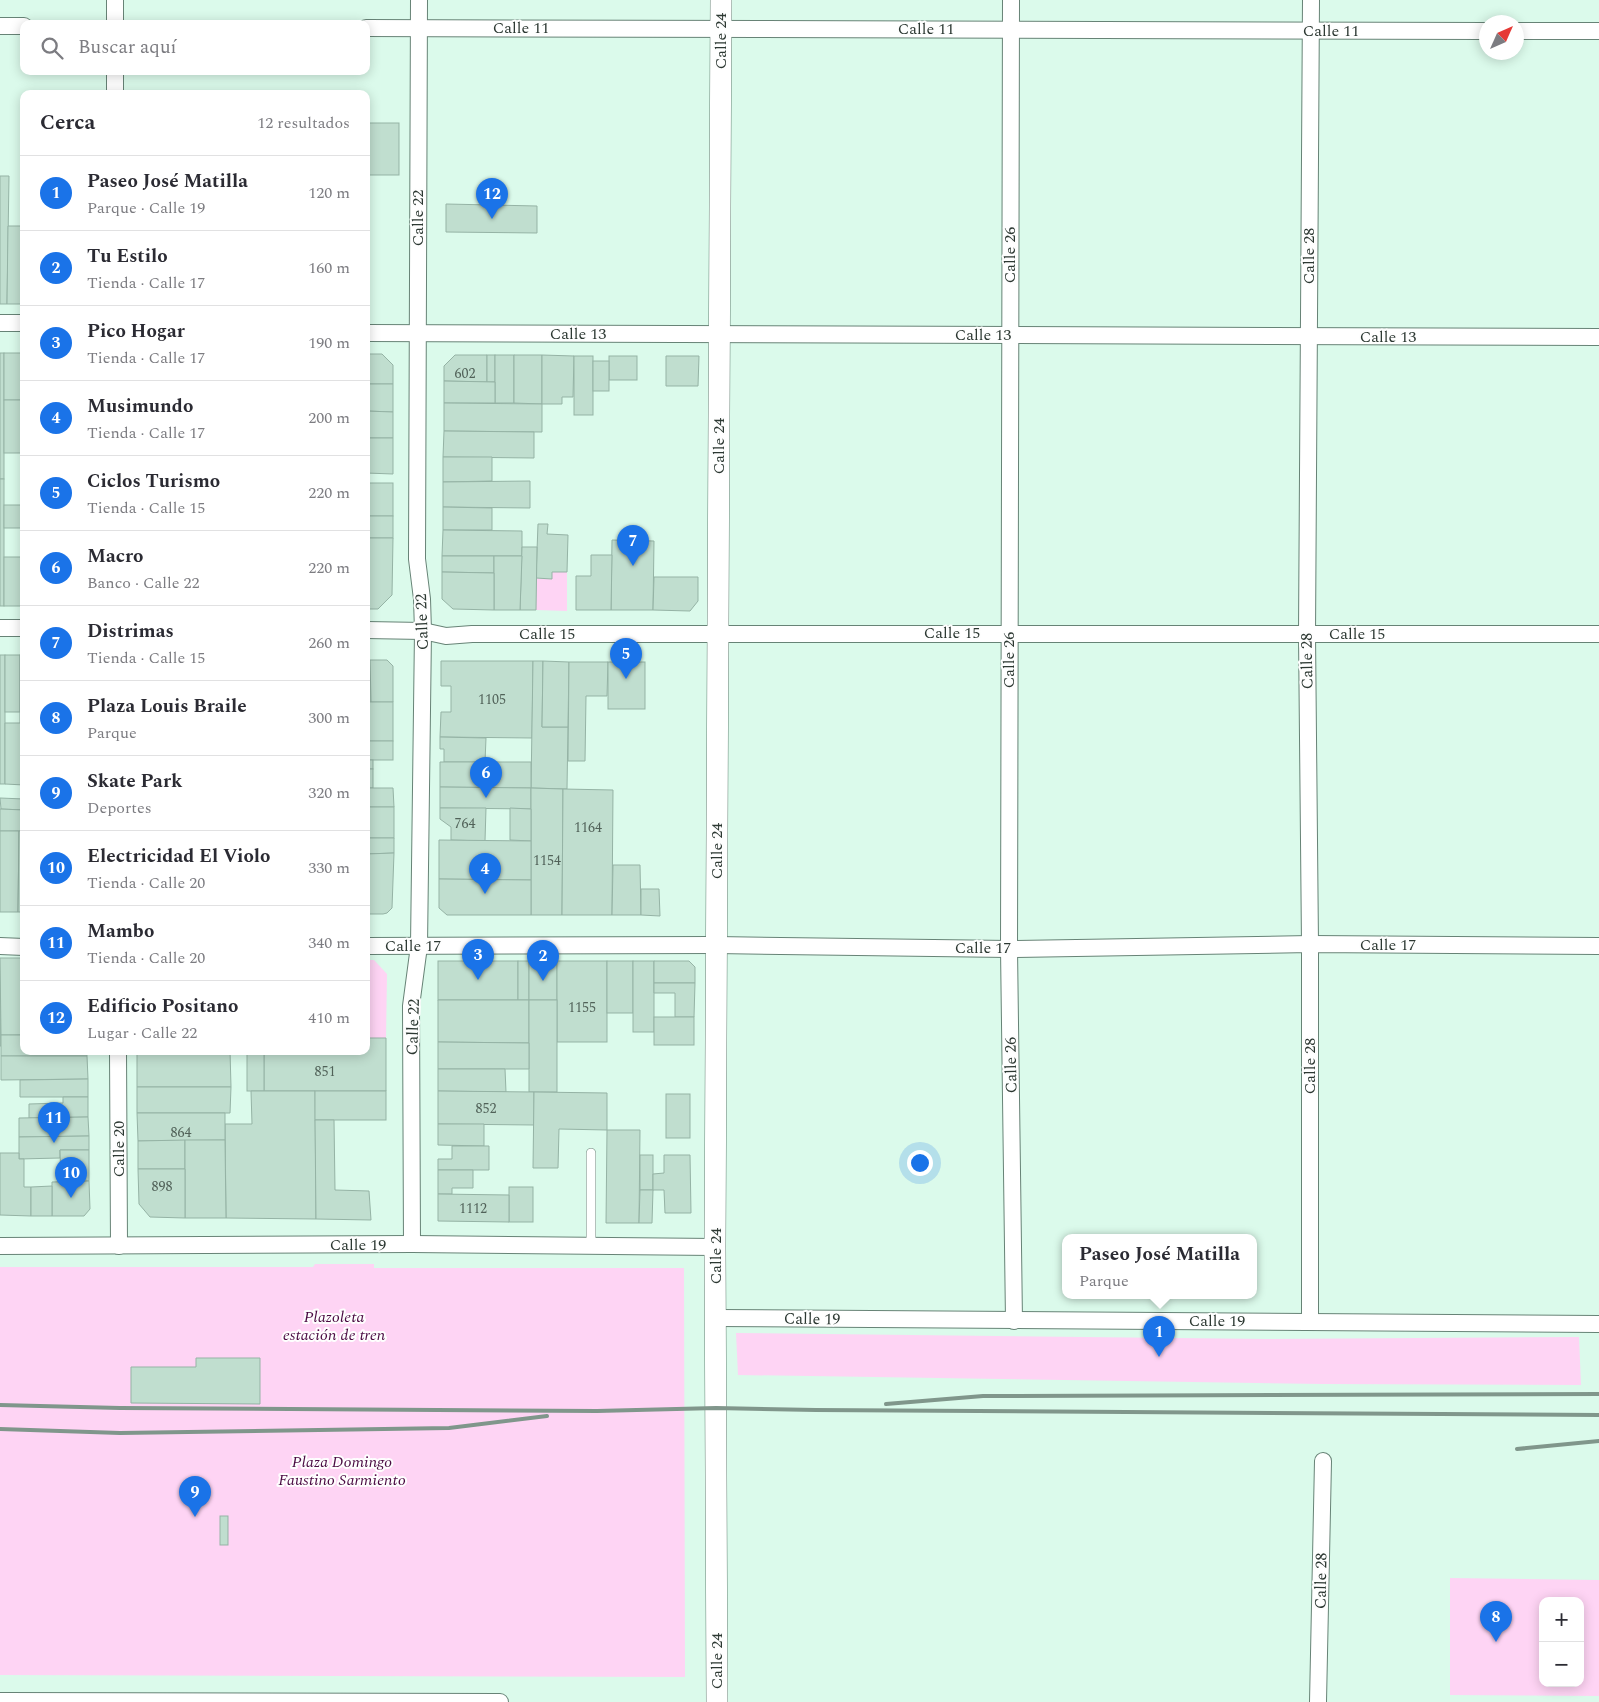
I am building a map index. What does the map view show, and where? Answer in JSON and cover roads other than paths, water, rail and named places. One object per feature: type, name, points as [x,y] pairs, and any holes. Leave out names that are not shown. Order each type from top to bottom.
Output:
[{"type":"street","points":[[115,20],[116,0]]},
{"type":"street","name":"Calle 22","points":[[412,1244],[412,1006],[419,946],[423,630],[422,599],[417,559],[419,0]]},
{"type":"street","name":"Calle 24","points":[[717,1702],[716,946],[721,0]]},
{"type":"street","name":"Calle 26","points":[[1011,0],[1009,949],[1014,1321]]},
{"type":"street","name":"Calle 28","points":[[1310,1322],[1310,944],[1307,634],[1311,0]]},
{"type":"street","points":[[0,26],[20,26]]},
{"type":"street","name":"Calle 11","points":[[370,28],[1479,31]]},
{"type":"street","points":[[1524,31],[1599,32]]},
{"type":"street","points":[[115,75],[115,90]]},
{"type":"street","points":[[0,323],[20,323]]},
{"type":"street","name":"Calle 13","points":[[370,333],[1599,337]]},
{"type":"street","points":[[0,628],[20,628]]},
{"type":"street","name":"Calle 15","points":[[370,630],[423,630],[446,636],[472,634],[718,633],[1599,634]]},
{"type":"street","name":"Calle 17","points":[[370,946],[716,946],[1009,949],[1310,944],[1599,946]]},
{"type":"street","points":[[0,946],[20,946]]},
{"type":"street","name":"Calle 20","points":[[118,1055],[119,1246]]},
{"type":"street","name":"Calle 19","points":[[0,1246],[412,1244],[716,1247]]},
{"type":"street","name":"Calle 19","points":[[716,1318],[1599,1324]]},
{"type":"street","name":"Calle 28","points":[[1318,1702],[1323,1461]]},
{"type":"street","points":[[0,1701],[500,1702]]},
{"type":"lane","points":[[591,1154],[591,1246]]},
{"type":"railway","points":[[886,1404],[983,1396],[1599,1394]]},
{"type":"railway","points":[[0,1405],[120,1408],[597,1411],[716,1408],[1599,1415]]},
{"type":"railway","points":[[0,1429],[120,1433],[449,1428],[547,1416]]},
{"type":"railway","points":[[1517,1449],[1599,1441]]},
{"type":"place","name":"Edificio Positano","points":[[492,219]]},
{"type":"place","name":"Distrimas","points":[[633,566]]},
{"type":"place","name":"Ciclos Turismo","points":[[626,679]]},
{"type":"place","name":"Macro","points":[[486,798]]},
{"type":"place","name":"Musimundo","points":[[485,894]]},
{"type":"place","name":"Pico Hogar","points":[[478,980]]},
{"type":"place","name":"Tu Estilo","points":[[543,981]]},
{"type":"place","name":"Mambo","points":[[54,1143]]},
{"type":"place","name":"Electricidad El Violo","points":[[71,1198]]},
{"type":"place","name":"Paseo José Matilla","points":[[1159,1357]]},
{"type":"place","name":"Skate Park","points":[[195,1517]]},
{"type":"place","name":"Plaza Louis Braile","points":[[1496,1642]]},
{"type":"park label","name":"Plazoleta estación de tren","points":[[334,1326]]},
{"type":"park label","name":"Plaza Domingo Faustino Sarmiento","points":[[342,1471]]}]
